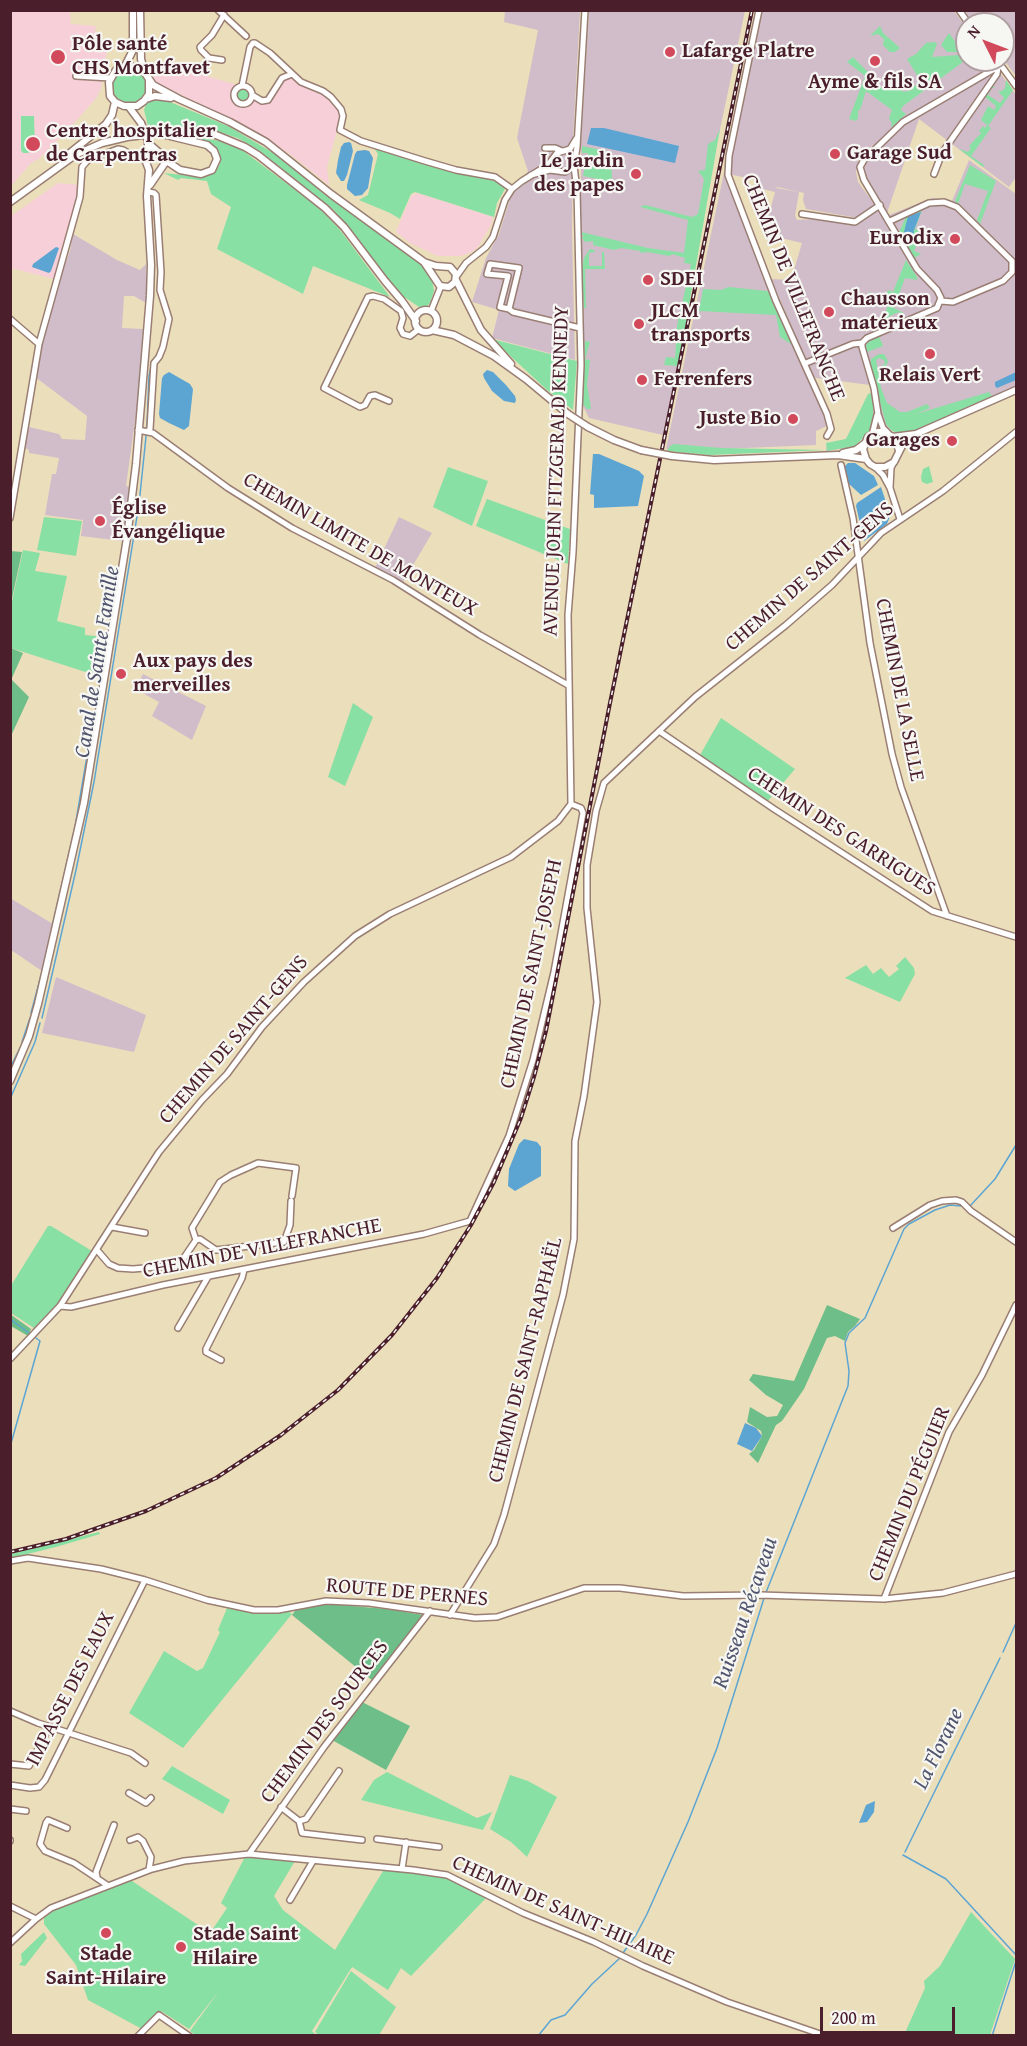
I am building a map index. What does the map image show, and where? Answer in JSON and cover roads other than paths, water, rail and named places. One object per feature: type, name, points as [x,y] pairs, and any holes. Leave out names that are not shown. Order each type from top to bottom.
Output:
[{"type":"main road","points":[[135,10],[140,27],[141,59],[150,88],[143,101],[141,122]]},
{"type":"main road","points":[[125,66],[132,54],[135,10]]},
{"type":"main road","points":[[54,170],[61,160],[106,124],[112,116],[115,102],[109,91],[110,78],[116,70],[125,66],[136,67],[145,73]]},
{"type":"main road","points":[[149,81],[178,99],[230,122],[266,142],[331,194],[424,262],[441,286],[451,286],[456,278]]},
{"type":"main road","points":[[129,107],[155,96],[178,99]]},
{"type":"main road","points":[[115,102],[129,107],[141,122],[148,142],[157,153],[180,170]]},
{"type":"main road","points":[[10,202],[83,150],[102,143],[157,133],[179,131],[205,133],[236,142],[258,154],[335,217],[402,301],[419,329],[426,332],[432,330],[437,320]]},
{"type":"main road","points":[[148,170],[180,170],[199,174],[209,172],[216,161],[214,151],[209,146],[157,133]]},
{"type":"main road","points":[[10,1081],[25,1047],[36,1011],[84,803],[127,538],[140,417],[151,265],[148,142]]},
{"type":"main road","points":[[147,158],[157,153]]},
{"type":"main road","points":[[148,190],[165,160]]},
{"type":"main road","points":[[424,262],[450,267],[455,271],[463,296],[488,339],[526,379]]},
{"type":"main road","points":[[435,276],[437,270],[442,267]]},
{"type":"main road","points":[[402,301],[423,312],[430,312],[453,335]]},
{"type":"main road","points":[[416,321],[418,315],[423,312]]},
{"type":"main road","points":[[432,330],[453,335],[494,356],[588,427],[641,450],[672,456],[722,460],[838,455],[866,459]]},
{"type":"main road","points":[[838,455],[856,450],[877,432],[891,435],[916,434],[1017,390]]},
{"type":"main road","points":[[864,444],[866,459],[875,467],[885,467],[894,462],[899,451],[916,434]]},
{"type":"main road","points":[[891,435],[899,451]]},
{"type":"street","points":[[218,10],[246,36]]},
{"type":"street","points":[[531,175],[550,170],[568,171],[574,166],[585,10]]},
{"type":"street","name":"CHEMIN DE VILLEFRANCHE","points":[[759,10],[729,156],[728,175],[776,300],[827,414],[831,429],[827,436]]},
{"type":"street","points":[[222,60],[209,58],[200,47],[212,35],[224,15]]},
{"type":"street","points":[[242,86],[250,47],[253,43],[270,53],[301,82],[323,91],[337,104],[343,116],[339,130],[361,141],[424,161],[495,177],[512,189]]},
{"type":"street","points":[[806,363],[853,344],[862,343],[867,338],[936,308],[941,301],[940,294],[917,269],[861,173],[860,167],[864,160],[903,122],[986,72]]},
{"type":"street","points":[[934,174],[942,153],[997,72]]},
{"type":"street","points":[[1006,72],[1017,86]]},
{"type":"street","points":[[252,95],[247,103],[241,104],[234,96],[235,90],[242,86],[249,88],[252,95],[262,101],[268,100],[282,78],[292,74]]},
{"type":"street","points":[[76,76],[110,78]]},
{"type":"street","points":[[450,267],[466,262],[486,247],[493,237],[505,200],[512,189],[574,144],[578,134]]},
{"type":"street","points":[[574,157],[564,151],[548,147],[555,157],[554,165],[571,178],[577,186]]},
{"type":"street","points":[[10,518],[39,344],[80,197],[82,167],[88,159],[118,149],[135,157],[147,158]]},
{"type":"street","name":"AVENUE JOHN FITZGERALD KENNEDY","points":[[568,686],[568,615],[573,552],[580,328],[577,186],[574,166]]},
{"type":"street","points":[[148,190],[156,195],[160,290],[169,319],[163,347],[159,357],[153,363],[150,429],[148,431]]},
{"type":"street","points":[[890,221],[929,203],[944,202],[957,207],[1012,261],[1012,272],[1003,281],[953,302],[941,301]]},
{"type":"street","points":[[802,213],[855,222],[880,205]]},
{"type":"street","points":[[456,278],[466,262]]},
{"type":"street","points":[[509,309],[519,268],[490,264],[487,274],[508,276],[500,307],[580,328]]},
{"type":"street","points":[[430,312],[441,286]]},
{"type":"street","points":[[389,401],[375,395],[370,396],[365,405],[360,407],[324,388],[369,297],[384,299],[401,311],[403,318],[400,328],[403,334],[410,336],[419,329]]},
{"type":"street","points":[[10,319],[39,344]]},
{"type":"street","points":[[862,343],[874,388],[878,414],[883,428],[891,435]]},
{"type":"street","points":[[872,435],[878,414]]},
{"type":"street","name":"CHEMIN LIMITE DE MONTEUX","points":[[138,430],[148,431],[228,488],[292,528],[388,577],[480,635],[568,686]]},
{"type":"street","name":"CHEMIN DE SAINT-GENS","points":[[659,731],[694,697],[832,585],[881,533],[943,491],[1017,432]]},
{"type":"street","points":[[890,488],[891,468],[894,462]]},
{"type":"street","name":"CHEMIN DE LA SELLE","points":[[841,465],[849,494],[870,643],[892,754],[901,787],[947,916]]},
{"type":"street","points":[[875,467],[884,475],[900,519]]},
{"type":"street","points":[[568,686],[571,804]]},
{"type":"street","name":"CHEMIN DES GARRIGUES","points":[[659,731],[780,813],[932,911],[1017,938]]},
{"type":"street","name":"CHEMIN DE SAINT-RAPHAËL","points":[[450,1615],[494,1544],[504,1515],[563,1295],[574,1239],[575,1141],[584,1096],[597,1002],[587,908],[587,865],[601,791],[610,775],[659,731]]},
{"type":"street","name":"CHEMIN DE SAINT-GENS","points":[[10,1359],[60,1306],[159,1152],[227,1074],[262,1027],[325,962],[355,936],[390,914],[511,857],[558,821],[571,804]]},
{"type":"street","name":"CHEMIN DE SAINT-JOSEPH","points":[[470,1221],[513,1126],[533,1060],[554,972],[583,813],[581,808],[571,804]]},
{"type":"street","points":[[258,1163],[296,1168],[290,1225],[284,1242],[216,1250],[200,1239],[196,1240],[192,1228],[220,1182],[258,1163]]},
{"type":"street","points":[[893,1228],[930,1205],[956,1200],[1017,1242]]},
{"type":"street","name":"CHEMIN DE VILLEFRANCHE","points":[[60,1306],[71,1307],[424,1234],[470,1221]]},
{"type":"street","points":[[112,1227],[145,1233]]},
{"type":"street","points":[[97,1250],[109,1264],[118,1269],[179,1265],[196,1240]]},
{"type":"street","points":[[221,1360],[206,1352],[206,1349],[244,1270]]},
{"type":"street","points":[[178,1328],[208,1277]]},
{"type":"street","name":"CHEMIN DU PÉGUIER","points":[[884,1599],[949,1432],[982,1375],[1017,1305]]},
{"type":"street","name":"ROUTE DE PERNES","points":[[10,1561],[28,1558],[52,1560],[145,1580],[207,1600],[254,1610],[278,1610],[326,1601],[369,1603],[475,1618],[497,1617],[584,1588],[620,1588],[683,1596],[765,1595],[884,1599],[943,1593],[1017,1574]]},
{"type":"street","name":"IMPASSE DES EAUX","points":[[10,1785],[39,1787],[45,1780],[145,1580]]},
{"type":"street","name":"CHEMIN DES SOURCES","points":[[249,1854],[281,1807],[430,1611]]},
{"type":"street","points":[[11,1712],[131,1753],[145,1763]]},
{"type":"street","points":[[10,1764],[29,1766],[51,1726]]},
{"type":"street","points":[[299,1821],[306,1820],[339,1771]]},
{"type":"street","points":[[129,1793],[146,1803],[151,1798]]},
{"type":"street","points":[[281,1807],[299,1821],[302,1833],[362,1840]]},
{"type":"street","points":[[10,1809],[26,1811]]},
{"type":"street","points":[[67,1828],[48,1820],[40,1845],[45,1851],[74,1863],[107,1885]]},
{"type":"street","points":[[97,1877],[96,1872],[114,1825]]},
{"type":"street","points":[[130,1840],[138,1837],[143,1841],[151,1857],[149,1870]]},
{"type":"street","points":[[377,1839],[439,1847]]},
{"type":"street","points":[[402,1869],[406,1842]]},
{"type":"street","name":"CHEMIN DE SAINT-HILAIRE","points":[[10,1942],[51,1908],[149,1870],[184,1861],[249,1854],[402,1869],[447,1875],[523,1913],[594,1942],[694,1988],[754,2012],[826,2036]]},
{"type":"street","points":[[290,1900],[313,1861]]},
{"type":"street","points":[[10,1906],[36,1919]]},
{"type":"street","points":[[138,2036],[159,2015],[189,2036]]},
{"type":"water","points":[[591,128],[604,128],[679,146],[675,163],[587,144]]},
{"type":"water","points":[[349,142],[353,151],[347,175],[344,181],[341,181],[336,173],[338,160],[341,147],[344,143]]},
{"type":"water","points":[[357,151],[369,151],[373,158],[368,188],[362,195],[355,196],[347,189],[347,185],[355,154]]},
{"type":"water","points":[[921,212],[910,243],[904,232],[908,216]]},
{"type":"water","points":[[56,247],[59,248],[49,273],[32,267],[33,264]]},
{"type":"water","points":[[487,370],[493,372],[506,385],[515,396],[515,403],[504,401],[492,391],[483,374]]},
{"type":"water","points":[[169,372],[190,384],[193,389],[189,426],[184,430],[160,418],[162,378]]},
{"type":"water","points":[[1016,372],[1016,380],[997,388],[995,386],[995,382]]},
{"type":"water","points":[[593,454],[599,454],[639,471],[644,476],[638,506],[594,508],[594,495],[590,494]]},
{"type":"water","points":[[848,463],[855,463],[874,476],[878,485],[861,495],[848,483],[843,468]]},
{"type":"water","points":[[881,487],[890,514],[889,519],[887,524],[864,541],[856,506]]},
{"type":"water","points":[[524,1139],[537,1142],[541,1147],[541,1176],[515,1191],[508,1186],[509,1169],[519,1144]]},
{"type":"water","points":[[745,1423],[756,1428],[762,1436],[752,1451],[737,1444]]},
{"type":"water","points":[[875,1801],[874,1812],[867,1822],[859,1823],[866,1805]]},
{"type":"waterway","name":"Canal de Sainte Famille","points":[[158,264],[158,274]]},
{"type":"waterway","name":"Canal de Sainte Famille","points":[[42,1018],[94,782],[139,504],[152,362]]},
{"type":"waterway","points":[[53,923],[75,827],[93,721]]},
{"type":"waterway","points":[[31,1013],[42,972]]},
{"type":"waterway","points":[[22,1042],[30,1018]]},
{"type":"waterway","name":"Canal de Sainte Famille","points":[[10,1099],[35,1042],[40,1023]]},
{"type":"waterway","points":[[10,1068],[20,1048]]},
{"type":"waterway","name":"Ruisseau Récaveau","points":[[970,1206],[995,1179],[1016,1145]]},
{"type":"waterway","name":"Ruisseau Récaveau","points":[[623,1953],[647,1914],[688,1822],[717,1748],[765,1595],[848,1386],[849,1371],[845,1343],[849,1333],[865,1318],[904,1229],[935,1210],[950,1205],[961,1206]]},
{"type":"waterway","name":"Canal de Sainte Famille","points":[[10,1319],[40,1341],[10,1447]]},
{"type":"waterway","points":[[768,1593],[782,1593]]},
{"type":"waterway","points":[[1003,1652],[1016,1623]]},
{"type":"waterway","name":"La Florane","points":[[905,1852],[1000,1658]]},
{"type":"waterway","name":"La Florane","points":[[903,1855],[946,1879],[1016,1955]]},
{"type":"waterway","name":"Ruisseau Récaveau","points":[[538,2036],[551,2020],[565,2015],[592,1984],[621,1957]]},
{"type":"waterway","name":"La Florane","points":[[992,2036],[1016,1961]]},
{"type":"railway","points":[[10,1552],[66,1539],[146,1511],[216,1478],[281,1435],[338,1390],[392,1335],[437,1278],[471,1225],[494,1182],[521,1118],[546,1031],[610,703],[752,10]]},
{"type":"place","name":"Lafarge Platre","points":[[670,52]]},
{"type":"place","name":"Pôle santé CHS Montfavet","points":[[58,57]]},
{"type":"place","name":"Ayme & fils SA","points":[[875,61]]},
{"type":"place","name":"Centre hospitalier de Carpentras","points":[[33,144]]},
{"type":"place","name":"Garage Sud","points":[[835,154]]},
{"type":"place","name":"Le jardin des papes","points":[[636,174]]},
{"type":"place","name":"Eurodix","points":[[955,239]]},
{"type":"place","name":"SDEI","points":[[648,280]]},
{"type":"place","name":"Chausson matérieux","points":[[829,312]]},
{"type":"place","name":"JLCM transports","points":[[639,324]]},
{"type":"place","name":"Relais Vert","points":[[930,354]]},
{"type":"place","name":"Ferrenfers","points":[[642,380]]},
{"type":"place","name":"Juste Bio","points":[[793,419]]},
{"type":"place","name":"Garages","points":[[952,441]]},
{"type":"place","name":"Église Évangélique","points":[[100,521]]},
{"type":"place","name":"Aux pays des merveilles","points":[[121,674]]},
{"type":"place","name":"Stade Saint-Hilaire","points":[[106,1933]]},
{"type":"place","name":"Stade Saint Hilaire","points":[[181,1947]]}]
